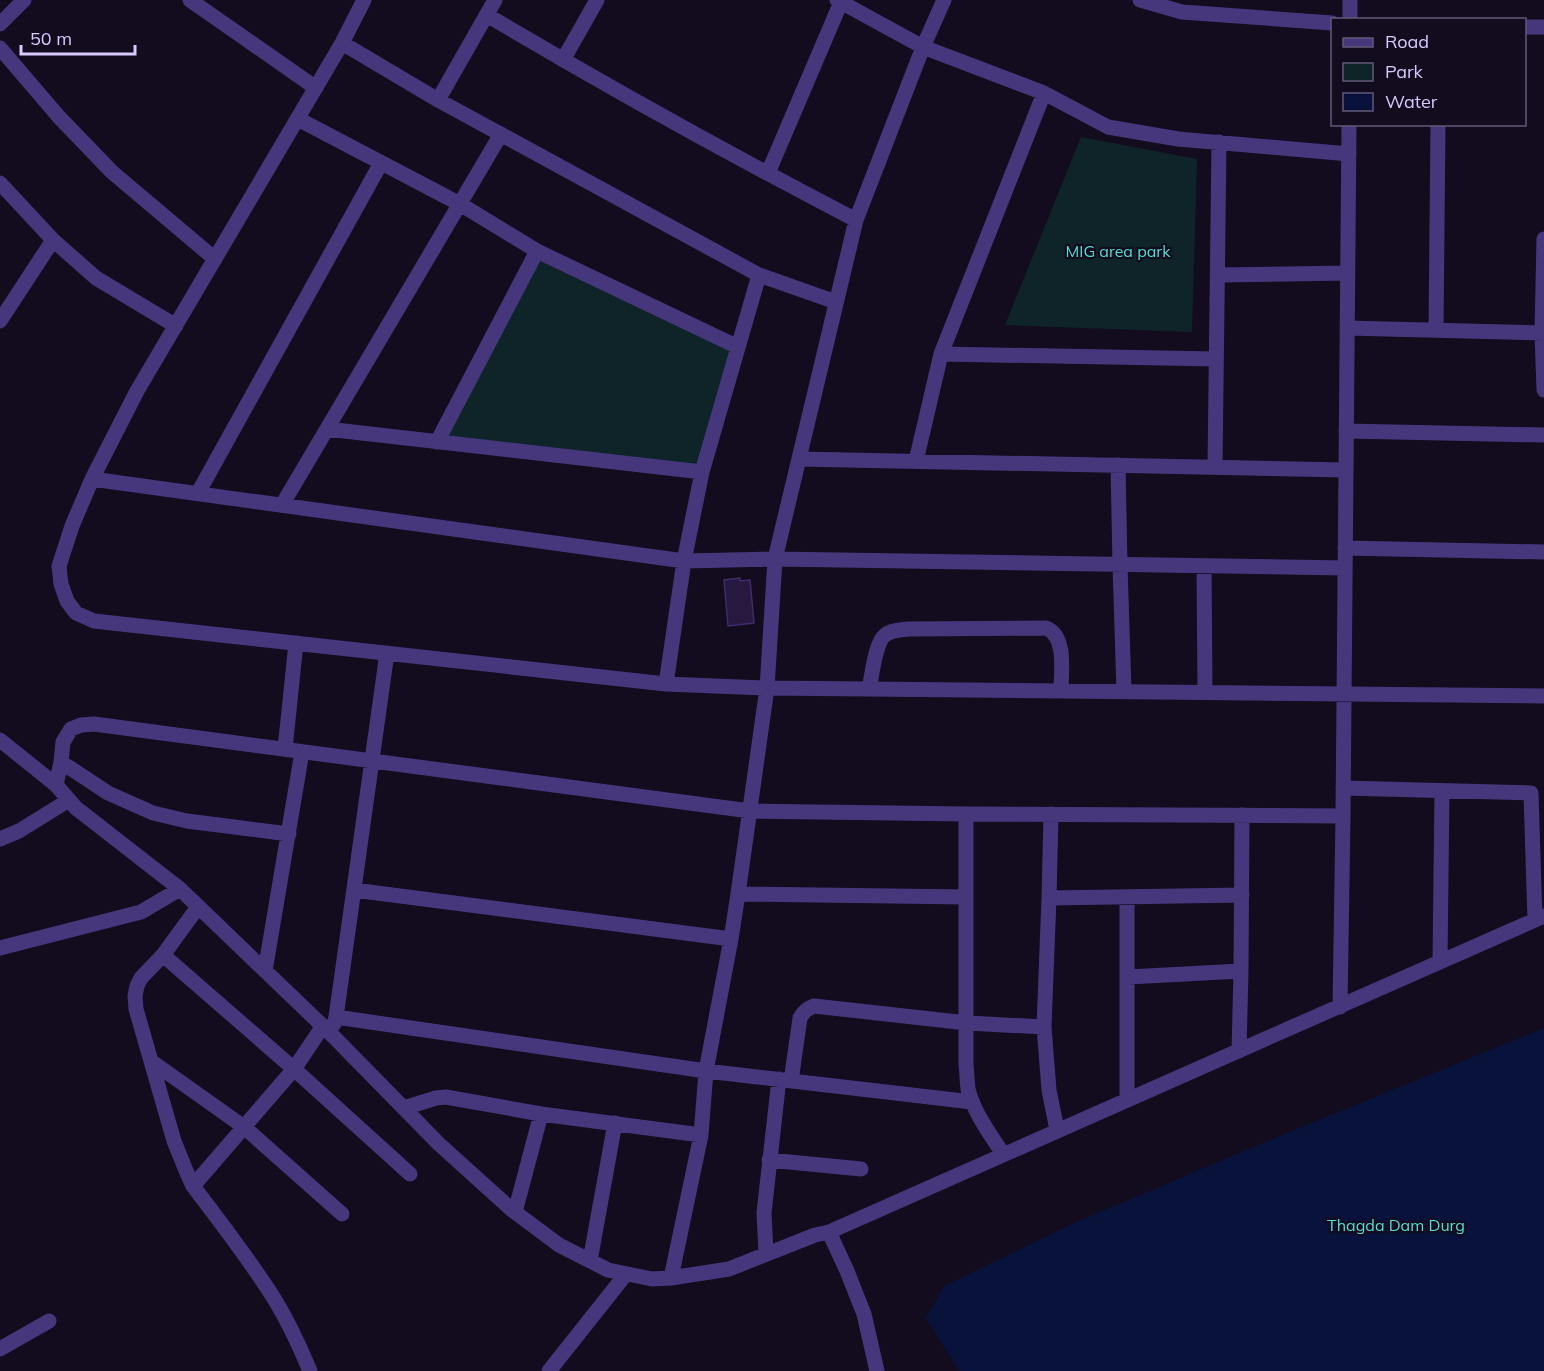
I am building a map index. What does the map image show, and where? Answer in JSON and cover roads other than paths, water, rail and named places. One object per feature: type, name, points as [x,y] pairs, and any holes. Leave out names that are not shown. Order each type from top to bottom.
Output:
[{"type":"street","points":[[5,12],[24,0]]},
{"type":"street","points":[[190,0],[316,88]]},
{"type":"street","points":[[364,0],[316,88],[138,391],[92,479],[72,526],[59,566],[61,584],[76,613],[94,621],[666,684],[767,688],[1544,696]]},
{"type":"street","points":[[438,100],[495,0]]},
{"type":"street","points":[[563,60],[597,0]]},
{"type":"street","points":[[671,1278],[700,1135],[706,1071],[738,894],[767,688],[775,559],[856,220],[923,46],[944,0]]},
{"type":"street","points":[[1140,0],[1182,12],[1331,23]]},
{"type":"street","points":[[1350,0],[1350,18]]},
{"type":"street","points":[[768,173],[839,1],[923,46],[1044,93],[1108,127],[1178,139],[1349,154]]},
{"type":"street","points":[[488,15],[563,60],[856,220]]},
{"type":"street","points":[[1526,27],[1544,27]]},
{"type":"street","points":[[342,43],[438,100],[759,275],[836,302]]},
{"type":"street","points":[[0,48],[59,117],[112,172],[215,259]]},
{"type":"street","points":[[916,461],[941,354],[1044,93]]},
{"type":"street","points":[[298,119],[460,204],[537,251],[738,347]]},
{"type":"street","points":[[1340,1007],[1349,126]]},
{"type":"street","points":[[1436,330],[1438,126]]},
{"type":"street","points":[[282,505],[501,134]]},
{"type":"street","points":[[1215,467],[1219,142]]},
{"type":"street","points":[[198,493],[381,163]]},
{"type":"street","points":[[2,190],[96,278],[176,326]]},
{"type":"street","points":[[1544,239],[1544,390]]},
{"type":"street","points":[[0,321],[53,240]]},
{"type":"street","points":[[437,442],[537,251]]},
{"type":"street","points":[[1218,275],[1347,273]]},
{"type":"street","points":[[666,684],[684,561],[702,472],[759,275]]},
{"type":"street","points":[[1347,328],[1543,333]]},
{"type":"street","points":[[941,354],[1216,359]]},
{"type":"street","points":[[327,429],[702,472]]},
{"type":"street","points":[[1346,431],[1544,435]]},
{"type":"street","points":[[799,459],[1345,470]]},
{"type":"street","points":[[1119,465],[1124,692]]},
{"type":"street","points":[[92,479],[684,561],[775,559],[1345,568]]},
{"type":"street","points":[[1345,548],[1544,552]]},
{"type":"street","points":[[1204,566],[1205,693]]},
{"type":"street","points":[[869,689],[879,644],[889,632],[908,629],[1046,628],[1052,630],[1060,644],[1061,692]]},
{"type":"street","points":[[285,749],[296,644]]},
{"type":"street","points":[[194,1186],[294,1070],[336,1017],[387,653]]},
{"type":"street","points":[[56,785],[63,742],[71,729],[94,724],[750,811],[1343,816]]},
{"type":"street","points":[[0,740],[56,785],[76,808],[180,889],[327,1030],[439,1144],[515,1212],[559,1245],[608,1270],[652,1279],[729,1269],[815,1235],[829,1232],[1539,918],[1531,793],[1343,788]]},
{"type":"street","points":[[265,971],[302,752]]},
{"type":"street","points":[[61,762],[108,794],[153,813],[187,821],[289,834]]},
{"type":"street","points":[[1440,962],[1442,791]]},
{"type":"street","points":[[0,839],[19,831],[69,800]]},
{"type":"street","points":[[966,814],[966,1065],[968,1087],[972,1102],[1003,1154]]},
{"type":"street","points":[[1051,814],[1044,1027],[1049,1090],[1057,1130]]},
{"type":"street","points":[[1239,1051],[1242,971],[1242,815]]},
{"type":"street","points":[[0,948],[141,912],[180,889]]},
{"type":"street","points":[[354,890],[731,939]]},
{"type":"street","points":[[738,894],[966,897]]},
{"type":"street","points":[[1049,898],[1242,895]]},
{"type":"street","points":[[1127,897],[1127,1099]]},
{"type":"street","points":[[198,907],[163,955],[141,978],[135,996],[136,1010],[174,1141],[187,1173],[276,1301],[296,1338],[310,1371]]},
{"type":"street","points":[[163,955],[410,1174]]},
{"type":"street","points":[[1128,977],[1242,971]]},
{"type":"street","points":[[766,1254],[764,1213],[769,1160],[785,1080],[803,1012],[808,1008],[821,1006],[967,1023],[1044,1027]]},
{"type":"street","points":[[336,1017],[706,1071],[972,1102]]},
{"type":"street","points":[[151,1061],[244,1127],[342,1214]]},
{"type":"street","points":[[404,1108],[446,1097],[541,1114],[700,1135]]},
{"type":"street","points":[[515,1212],[541,1114]]},
{"type":"street","points":[[590,1261],[615,1124]]},
{"type":"street","points":[[769,1160],[861,1169]]},
{"type":"street","points":[[829,1232],[864,1314],[878,1371]]},
{"type":"street","points":[[549,1371],[626,1274]]},
{"type":"street","points":[[0,1349],[49,1321]]},
{"type":"water","name":"Thagda Dam Durg","points":[[1544,1028],[1544,1371],[959,1371],[926,1318],[944,1286],[1067,1226]]},
{"type":"park label","name":"MIG area park","points":[[1118,251]]}]
